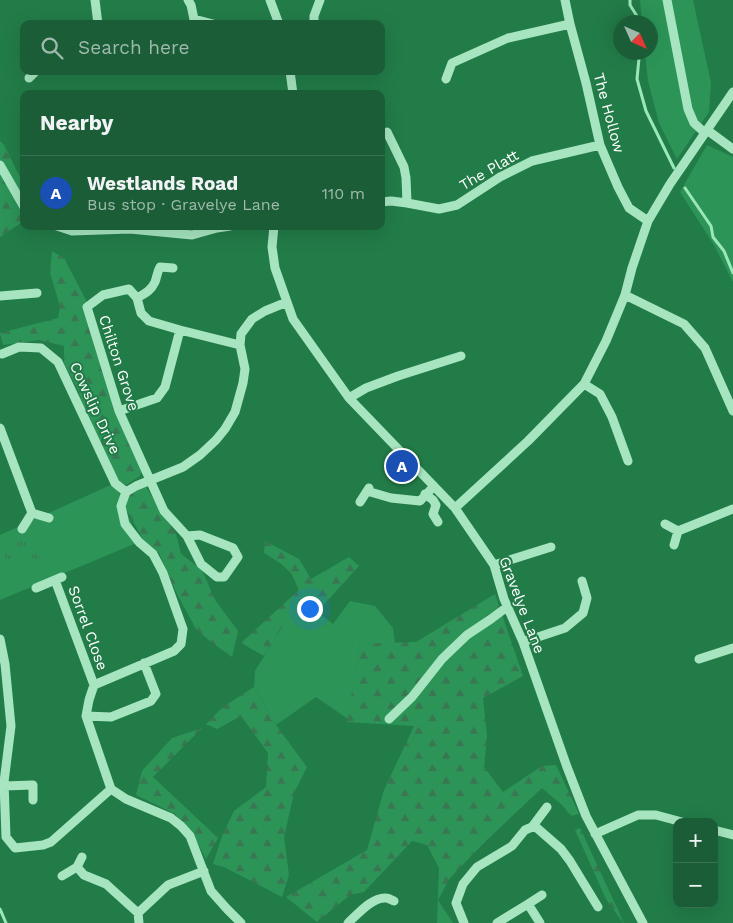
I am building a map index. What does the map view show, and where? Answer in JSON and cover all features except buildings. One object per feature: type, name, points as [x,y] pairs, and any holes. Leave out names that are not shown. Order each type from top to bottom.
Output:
[{"type":"street","points":[[95,0],[98,20]]},
{"type":"street","points":[[188,0],[195,20]]},
{"type":"street","points":[[270,0],[278,20]]},
{"type":"street","points":[[314,20],[320,0]]},
{"type":"street","name":"The Hollow","points":[[566,0],[570,24],[600,145],[629,208],[648,220]]},
{"type":"street","points":[[667,0],[688,109],[694,123],[733,149]]},
{"type":"street","points":[[446,79],[452,62],[508,38],[570,24]]},
{"type":"street","points":[[29,78],[32,75]]},
{"type":"street","points":[[291,75],[292,90]]},
{"type":"street","points":[[455,508],[528,441],[584,384],[606,341],[625,295],[648,220],[670,184],[733,92]]},
{"type":"street","points":[[387,132],[404,167],[407,203]]},
{"type":"street","name":"The Platt","points":[[385,202],[407,203],[438,209],[457,205],[500,177],[532,161],[600,145]]},
{"type":"street","points":[[0,165],[20,200]]},
{"type":"street","points":[[69,230],[101,230]]},
{"type":"street","points":[[140,230],[192,235],[208,230]]},
{"type":"street","name":"Gravelye Lane","points":[[274,230],[272,247],[274,268],[293,319],[349,398],[455,508],[494,565],[507,607],[522,642],[586,816],[643,923]]},
{"type":"street","points":[[172,268],[160,267],[150,290],[137,298],[141,313],[150,321],[240,345]]},
{"type":"street","name":"Chilton Grove","points":[[137,298],[129,289],[103,295],[88,307],[119,411],[164,511],[187,536],[201,564],[217,577],[224,576],[238,557],[233,548],[200,535],[187,536]]},
{"type":"street","points":[[0,296],[37,293]]},
{"type":"street","points":[[625,295],[684,324],[705,348],[733,412]]},
{"type":"street","points":[[241,923],[211,890],[190,836],[181,826],[171,818],[126,799],[111,789],[86,716],[94,685],[174,651],[181,644],[183,629],[163,573],[153,554],[139,542],[125,524],[121,506],[126,492],[183,467],[216,440],[235,412],[243,383],[245,369],[240,345],[241,334],[252,319],[265,311],[287,302]]},
{"type":"street","points":[[119,411],[157,398],[165,387],[180,330]]},
{"type":"street","name":"Cowslip Drive","points":[[1,356],[19,347],[41,348],[58,362],[115,482],[126,492]]},
{"type":"street","points":[[349,398],[366,388],[461,356]]},
{"type":"street","points":[[584,384],[600,394],[612,417],[628,461]]},
{"type":"street","points":[[0,428],[32,513]]},
{"type":"street","points":[[360,502],[369,488],[391,498],[420,501],[434,486]]},
{"type":"street","points":[[426,494],[436,504],[433,514],[438,522]]},
{"type":"street","points":[[678,531],[733,509]]},
{"type":"street","points":[[32,513],[49,518]]},
{"type":"street","points":[[22,529],[32,513]]},
{"type":"street","points":[[665,524],[678,531]]},
{"type":"street","points":[[674,545],[678,531]]},
{"type":"street","points":[[494,565],[551,547]]},
{"type":"street","name":"Sorrel Close","points":[[36,588],[58,579],[94,685]]},
{"type":"street","points":[[522,642],[565,628],[583,613],[587,598],[582,581]]},
{"type":"street","points":[[388,719],[412,697],[442,659],[467,635],[507,607]]},
{"type":"street","points":[[0,639],[5,664],[11,726],[4,786],[6,837],[15,848],[43,845],[51,842],[111,789]]},
{"type":"street","points":[[699,658],[733,648]]},
{"type":"street","points":[[86,716],[111,717],[151,701],[156,694],[144,663]]},
{"type":"street","points":[[4,786],[33,785],[33,800]]},
{"type":"street","points":[[464,923],[456,904],[463,884],[477,867],[512,846],[525,830],[532,827],[548,807]]},
{"type":"street","points":[[595,834],[638,815],[656,815],[673,820]]},
{"type":"street","points":[[532,827],[537,828],[561,849],[598,907]]},
{"type":"street","points":[[718,831],[733,835]]},
{"type":"street","points":[[62,876],[77,867],[82,857]]},
{"type":"street","points":[[77,867],[84,875],[106,884],[138,913],[139,923]]},
{"type":"street","points":[[138,913],[168,885],[204,871]]},
{"type":"street","points":[[497,923],[542,895]]},
{"type":"street","points":[[348,923],[377,899],[387,898],[394,901]]},
{"type":"street","points":[[528,904],[540,923]]},
{"type":"green space","points":[[640,0],[693,0],[711,83],[709,112],[677,159],[659,123],[648,81],[646,60],[658,60],[658,15],[641,15]]},
{"type":"green space","points":[[0,141],[4,145],[20,177],[20,224],[0,237]]},
{"type":"green space","points":[[707,145],[733,157],[733,282],[714,245],[680,192]]},
{"type":"green space","points":[[52,251],[64,258],[86,300],[92,339],[110,395],[129,444],[142,471],[140,476],[126,485],[117,479],[94,436],[78,390],[64,363],[64,346],[39,340],[3,345],[0,333],[58,318],[60,306],[50,273]]},
{"type":"green space","points":[[115,483],[139,542],[0,600],[0,535]]},
{"type":"green space","points":[[146,487],[176,534],[181,554],[202,570],[215,600],[238,631],[232,657],[196,629],[177,594],[159,553],[143,539],[124,506],[128,494]]},
{"type":"green space","points":[[30,532],[40,558],[10,570],[0,544]]},
{"type":"green space","points":[[265,541],[299,559],[311,579],[349,557],[359,566],[317,612],[307,605],[285,622],[264,656],[241,643],[299,590],[291,573],[264,553]]},
{"type":"green space","points":[[495,594],[523,676],[483,698],[487,736],[484,767],[503,792],[542,766],[556,765],[579,814],[571,816],[562,805],[542,788],[450,878],[438,900],[453,923],[437,923],[439,868],[427,845],[412,841],[364,892],[350,895],[317,922],[286,897],[367,850],[384,790],[414,726],[347,722],[360,644],[416,642]]},
{"type":"green space","points":[[350,601],[375,606],[393,628],[395,643],[360,644],[348,719],[316,697],[276,725],[254,687],[255,671],[285,622],[307,604],[333,624]]},
{"type":"green space","points":[[254,687],[276,725],[307,767],[294,793],[284,837],[289,875],[282,897],[224,867],[213,864],[222,836],[234,811],[266,787],[268,753],[241,716],[217,729],[206,724],[223,707]]},
{"type":"green space","points":[[202,728],[153,777],[218,838],[206,859],[192,833],[175,814],[136,795],[142,771],[172,738]]},
{"type":"green space","points":[[580,828],[624,923],[606,899],[575,830]]},
{"type":"waterway","points":[[630,0],[630,5],[636,15]]},
{"type":"waterway","points":[[639,60],[637,79],[646,111],[674,168]]},
{"type":"waterway","points":[[685,188],[711,226],[713,237],[724,251],[733,273]]},
{"type":"waterway","points":[[0,909],[6,923]]},
{"type":"place","name":"Westlands Road","points":[[402,466]]}]
